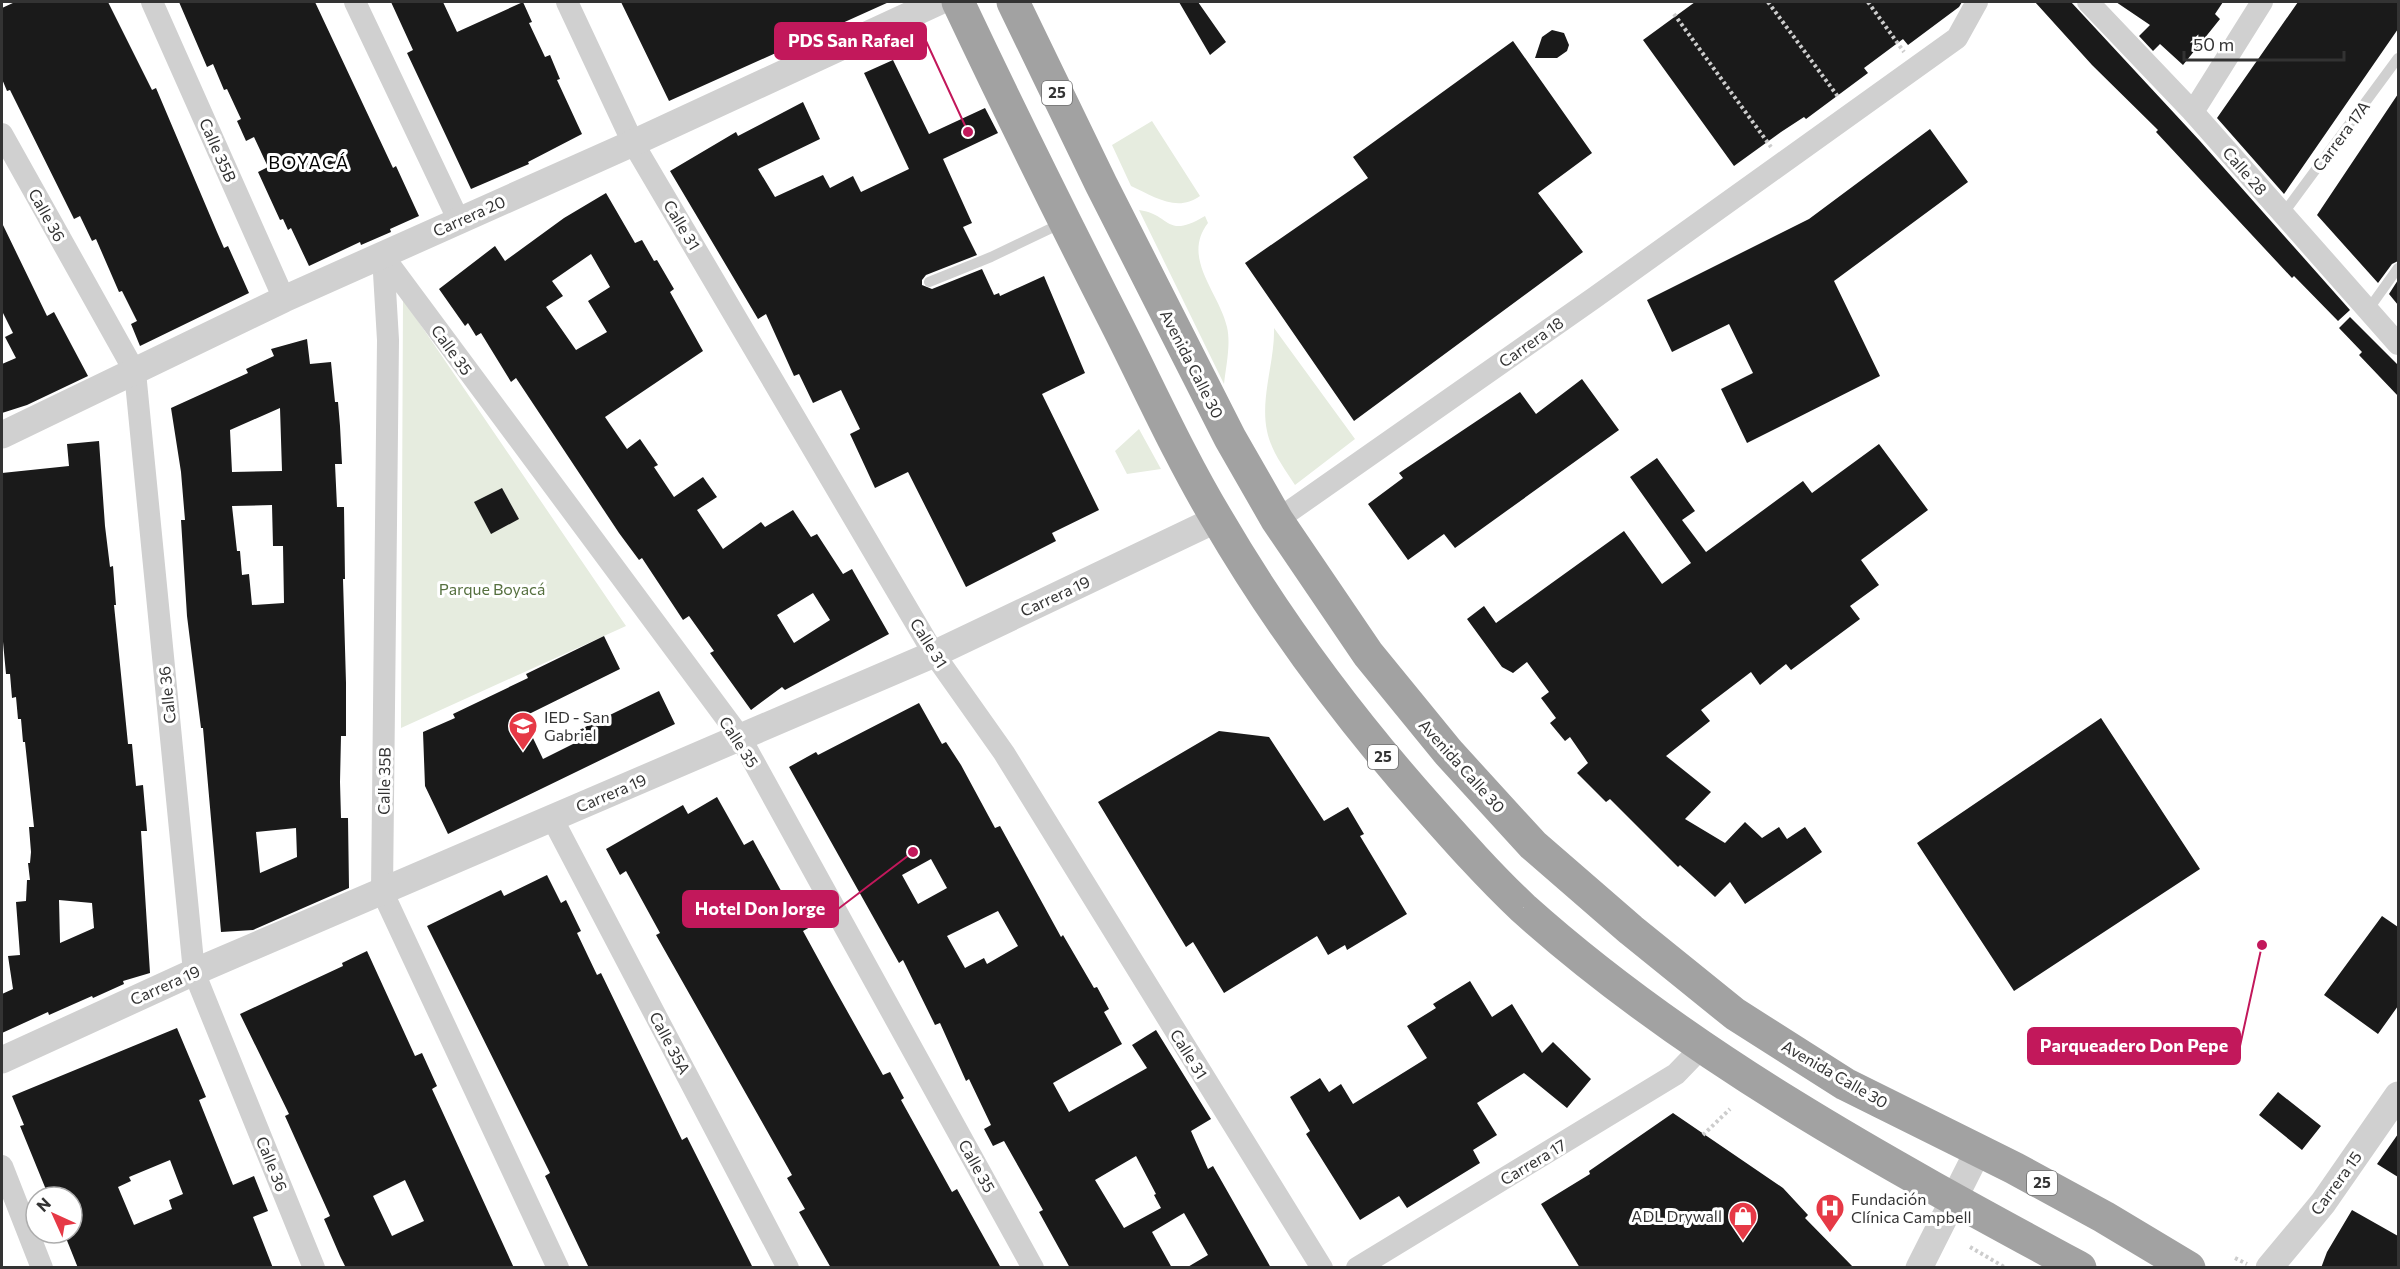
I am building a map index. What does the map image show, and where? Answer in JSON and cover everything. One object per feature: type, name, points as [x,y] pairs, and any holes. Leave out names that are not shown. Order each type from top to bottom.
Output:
[{"type":"highway","name":"25","points":[[958,2],[1064,222],[1217,519],[1312,665],[1383,756],[1464,849],[1522,906],[1593,966],[1702,1047],[1824,1123],[2080,1268]]},
{"type":"highway","name":"Avenida Calle 30","points":[[1013,2],[1154,290],[1230,438],[1277,520],[1374,662],[1448,752],[1533,845],[1631,930],[1735,1014],[1845,1083],[2104,1217],[2189,1268]]},
{"type":"street","name":"Calle 35B","points":[[153,2],[284,299]]},
{"type":"street","points":[[355,2],[458,219]]},
{"type":"street","name":"Calle 31","points":[[567,2],[633,143],[934,654],[1004,753],[1322,1268]]},
{"type":"street","name":"Carrera 20","points":[[2,435],[284,299],[383,256],[458,219],[633,143],[938,2]]},
{"type":"street","name":"Carrera 18","points":[[1277,520],[1957,38],[1977,2]]},
{"type":"street","name":"Calle 28","points":[[2088,2],[2193,112],[2398,344]]},
{"type":"street","points":[[2193,112],[2262,2]]},
{"type":"street","name":"Calle 36","points":[[2,134],[135,372],[194,972],[314,1268]]},
{"type":"street","name":"Calle 35B","points":[[383,256],[388,340],[382,891],[558,1268]]},
{"type":"street","name":"Calle 35","points":[[383,256],[740,737],[1033,1268]]},
{"type":"street","name":"Carrera 19","points":[[2,1060],[194,972],[934,654],[1217,519]]},
{"type":"street","name":"Calle 35A","points":[[552,818],[788,1268]]},
{"type":"street","name":"Carrera 17","points":[[1366,1266],[1676,1074],[1702,1047]]},
{"type":"street","name":"Carrera 15","points":[[2269,1268],[2323,1203],[2398,1095]]},
{"type":"street","points":[[1919,1268],[1978,1151]]},
{"type":"street","points":[[2,1166],[42,1268]]},
{"type":"lane","name":"Carrera 17A","points":[[2283,214],[2398,58]]},
{"type":"lane","points":[[930,282],[991,257],[1064,222]]},
{"type":"lane","points":[[2368,310],[2398,268]]},
{"type":"path","points":[[1768,2],[1850,114]]},
{"type":"path","points":[[1868,2],[1915,68]]},
{"type":"path","points":[[1674,14],[1782,162]]},
{"type":"path","points":[[1703,1135],[1730,1109]]},
{"type":"path","points":[[1970,1247],[2006,1268]]},
{"type":"green space","points":[[1152,121],[1200,196],[1191,201],[1174,203],[1156,198],[1131,186],[1112,145]]},
{"type":"green space","points":[[1139,210],[1149,212],[1175,226],[1192,223],[1205,216],[1208,223],[1201,236],[1198,249],[1204,275],[1227,327],[1228,348],[1224,384]]},
{"type":"green space","name":"Parque Boyacá","points":[[403,299],[626,626],[401,728]]},
{"type":"green space","points":[[1274,328],[1355,439],[1295,485],[1275,452],[1269,438],[1265,418]]},
{"type":"green space","points":[[1139,429],[1161,469],[1127,474],[1115,451]]},
{"type":"building","points":[[15,2],[108,2],[152,90],[156,88],[224,248],[228,246],[249,293],[140,346],[131,324],[137,321],[122,291],[119,292],[96,239],[92,241],[80,216],[74,219],[10,90],[7,91],[2,79],[2,8]]},
{"type":"building","points":[[179,2],[315,2],[393,168],[396,166],[419,216],[390,229],[391,232],[361,245],[360,242],[309,266],[291,228],[288,230],[283,219],[280,220],[258,172],[268,167],[254,137],[246,141],[237,121],[241,119],[227,89],[224,90],[213,64],[207,67]]},
{"type":"building","points":[[391,2],[443,2],[457,32],[523,2],[532,22],[529,23],[545,57],[550,55],[560,79],[557,80],[582,134],[528,162],[529,164],[471,189],[407,53],[413,50]]},
{"type":"building","points":[[621,2],[889,2],[669,101]]},
{"type":"building","points":[[1179,2],[1198,2],[1226,42],[1210,55]]},
{"type":"building","points":[[1695,2],[1962,2],[1959,7],[1908,45],[1903,39],[1864,68],[1868,73],[1806,119],[1804,117],[1781,132],[1734,166],[1643,40]]},
{"type":"building","points":[[2035,2],[2071,2],[2200,141],[2350,310],[2338,321],[2294,276],[2292,278],[2156,132],[2158,130],[2092,65]]},
{"type":"building","points":[[2116,2],[2223,2],[2215,14],[2220,19],[2183,65],[2160,44],[2153,51],[2139,36],[2150,25]]},
{"type":"building","points":[[2298,2],[2398,2],[2398,29],[2284,194],[2217,118]]},
{"type":"building","points":[[1552,30],[1564,33],[1569,45],[1567,51],[1557,58],[1535,58],[1542,37]]},
{"type":"building","points":[[1513,41],[1592,153],[1538,193],[1583,252],[1354,421],[1245,263],[1368,178],[1353,157]]},
{"type":"building","points":[[893,60],[929,134],[985,108],[998,133],[943,159],[972,223],[963,227],[977,255],[926,275],[922,280],[922,285],[932,289],[982,269],[994,295],[999,293],[1000,296],[1044,276],[1085,373],[1042,394],[1099,510],[1052,533],[1056,541],[966,587],[908,472],[875,488],[850,434],[860,429],[841,390],[813,403],[799,374],[794,376],[766,314],[758,319],[670,171],[736,132],[738,136],[803,102],[820,139],[758,169],[775,197],[823,175],[830,188],[853,176],[861,192],[909,169],[864,73]]},
{"type":"building","points":[[2398,94],[2398,261],[2392,264],[2378,283],[2317,215]]},
{"type":"building","points":[[1930,129],[1968,182],[1834,281],[1880,376],[1747,443],[1721,389],[1753,373],[1729,324],[1672,352],[1647,300],[1809,219]]},
{"type":"building","points":[[606,193],[635,243],[642,240],[654,261],[657,260],[674,289],[670,292],[703,351],[605,417],[627,449],[640,439],[658,465],[654,467],[674,497],[703,477],[717,497],[697,510],[723,549],[761,522],[765,527],[793,510],[811,537],[817,534],[843,574],[852,569],[889,634],[785,690],[782,687],[751,710],[710,653],[714,651],[689,616],[683,620],[642,558],[639,560],[619,533],[516,378],[511,382],[481,333],[476,336],[468,323],[465,326],[439,289],[495,246],[505,261],[564,218]],"holes":[[[591,254],[610,287],[588,301],[607,332],[576,350],[546,307],[563,296],[552,281]],[[813,593],[830,620],[794,643],[777,615]]]},
{"type":"building","points":[[2,223],[47,316],[54,312],[88,376],[27,405],[2,413],[2,364],[16,358],[5,337],[13,333],[2,311]]},
{"type":"building","points":[[2398,280],[2398,305],[2389,294]]},
{"type":"building","points":[[2350,317],[2398,365],[2398,396],[2359,355],[2362,352],[2339,328]]},
{"type":"building","points":[[307,339],[310,364],[331,362],[335,402],[338,402],[342,464],[335,464],[337,507],[344,507],[345,579],[343,579],[346,683],[346,736],[341,736],[340,782],[341,818],[348,818],[349,888],[253,930],[221,932],[203,728],[201,728],[187,616],[181,520],[185,520],[181,472],[171,408],[248,373],[246,369],[274,356],[271,349]],"holes":[[[280,408],[282,471],[232,472],[230,430]],[[272,505],[273,546],[283,546],[284,603],[252,605],[249,574],[242,575],[240,551],[237,551],[232,506]],[[296,828],[297,857],[260,873],[256,832]]]},
{"type":"building","points":[[1582,379],[1619,430],[1455,548],[1444,534],[1408,560],[1368,504],[1403,478],[1399,473],[1520,392],[1536,414]]},
{"type":"building","points":[[99,441],[105,526],[110,567],[113,566],[116,605],[114,605],[128,744],[132,744],[136,786],[143,785],[147,831],[141,831],[150,973],[123,981],[124,984],[93,998],[92,996],[49,1015],[48,1012],[2,1033],[2,994],[13,989],[8,956],[20,955],[16,902],[26,901],[27,880],[30,880],[29,827],[34,827],[25,742],[23,742],[21,719],[18,719],[16,697],[12,698],[10,674],[6,674],[2,631],[2,473],[69,466],[67,444]],"holes":[[[59,900],[92,903],[94,928],[60,943]]]},
{"type":"building","points":[[1879,444],[1928,510],[1861,560],[1879,585],[1850,606],[1860,619],[1791,670],[1786,664],[1760,685],[1751,672],[1701,710],[1710,721],[1666,756],[1711,792],[1685,819],[1725,843],[1745,822],[1762,838],[1779,827],[1787,839],[1805,827],[1822,852],[1745,904],[1730,882],[1715,897],[1680,865],[1678,867],[1610,799],[1606,802],[1577,773],[1588,763],[1570,737],[1565,741],[1550,723],[1556,718],[1541,698],[1549,692],[1527,662],[1513,673],[1502,667],[1467,619],[1484,606],[1496,623],[1624,531],[1662,584],[1691,563],[1630,477],[1657,458],[1695,511],[1682,520],[1706,552],[1803,481],[1812,493]]},
{"type":"building","points":[[502,488],[519,519],[491,534],[474,502]]},
{"type":"building","points":[[604,636],[620,669],[523,717],[543,759],[581,740],[577,731],[659,691],[675,724],[448,834],[425,786],[423,732],[455,718],[453,714],[528,678],[526,674]]},
{"type":"building","points":[[919,703],[942,744],[946,742],[961,765],[995,828],[1000,826],[1061,937],[1063,935],[1094,988],[1097,987],[1109,1009],[1104,1012],[1122,1044],[1053,1083],[1069,1112],[1147,1068],[1132,1045],[1156,1030],[1211,1119],[1191,1131],[1208,1169],[1213,1166],[1271,1268],[1186,1268],[1208,1255],[1184,1213],[1152,1232],[1172,1268],[1070,1268],[1039,1212],[1043,1210],[1004,1141],[993,1146],[984,1129],[991,1125],[969,1079],[966,1081],[940,1023],[935,1025],[903,960],[899,963],[789,767],[816,752],[818,755]],"holes":[[[931,859],[947,888],[918,904],[902,875]],[[998,911],[1018,946],[987,964],[984,958],[965,968],[947,936]],[[1136,1156],[1161,1208],[1124,1228],[1095,1180]]]},
{"type":"building","points":[[2101,718],[2200,869],[2014,991],[1917,843]]},
{"type":"building","points":[[1219,731],[1269,737],[1324,821],[1348,807],[1364,834],[1360,836],[1407,914],[1347,950],[1345,945],[1328,955],[1317,936],[1224,993],[1193,942],[1186,947],[1098,802]]},
{"type":"building","points":[[717,797],[744,845],[753,840],[785,898],[794,893],[812,926],[803,931],[832,984],[883,1075],[890,1072],[904,1098],[901,1100],[952,1192],[957,1189],[1001,1268],[831,1268],[799,1212],[805,1209],[787,1178],[792,1175],[656,935],[660,933],[626,871],[620,875],[606,849],[683,805],[688,814]]},
{"type":"building","points":[[547,875],[561,903],[566,900],[581,931],[577,933],[597,975],[601,973],[682,1140],[687,1137],[753,1268],[589,1268],[545,1176],[550,1173],[427,926],[501,890],[504,896]]},
{"type":"building","points":[[2382,916],[2398,927],[2398,1006],[2378,1034],[2324,995]]},
{"type":"building","points":[[367,951],[415,1056],[422,1053],[437,1086],[432,1089],[514,1268],[346,1268],[324,1219],[330,1216],[285,1116],[289,1114],[240,1014],[343,966],[342,963]],"holes":[[[405,1180],[424,1221],[392,1236],[373,1196]]]},
{"type":"building","points":[[1470,981],[1492,1017],[1512,1004],[1542,1053],[1553,1042],[1591,1079],[1567,1108],[1524,1073],[1477,1103],[1497,1135],[1473,1150],[1480,1163],[1407,1208],[1399,1196],[1360,1220],[1306,1134],[1310,1131],[1290,1097],[1320,1078],[1329,1092],[1341,1084],[1353,1104],[1427,1058],[1407,1026],[1436,1008],[1433,1004]]},
{"type":"building","points":[[177,1028],[206,1097],[199,1100],[233,1185],[254,1176],[268,1211],[253,1217],[273,1268],[78,1268],[69,1245],[84,1245],[84,1185],[44,1185],[20,1126],[24,1125],[12,1096]],"holes":[[[170,1160],[183,1194],[169,1200],[172,1209],[134,1225],[118,1187],[131,1181],[129,1177]]]},
{"type":"building","points":[[2278,1092],[2321,1126],[2302,1150],[2259,1115]]},
{"type":"building","points":[[1673,1113],[1783,1188],[1808,1215],[1805,1218],[1854,1268],[1580,1268],[1541,1204],[1590,1174],[1589,1171]]},
{"type":"building","points":[[2398,1134],[2398,1177],[2377,1164]]},
{"type":"building","points":[[2352,1210],[2398,1236],[2398,1268],[2321,1268],[2327,1252]]},
{"type":"place","name":"PDS San Rafael","points":[[968,132]]},
{"type":"place","name":"IED - San Gabriel","points":[[523,752]]},
{"type":"place","name":"Hotel Don Jorge","points":[[913,852]]},
{"type":"place","name":"Parqueadero Don Pepe","points":[[2262,945]]},
{"type":"place","name":"Fundación Clínica Campbell","points":[[1830,1234]]},
{"type":"place","name":"ADL Drywall","points":[[1743,1242]]},
{"type":"district","name":"BOYACÁ","points":[[309,163]]}]
